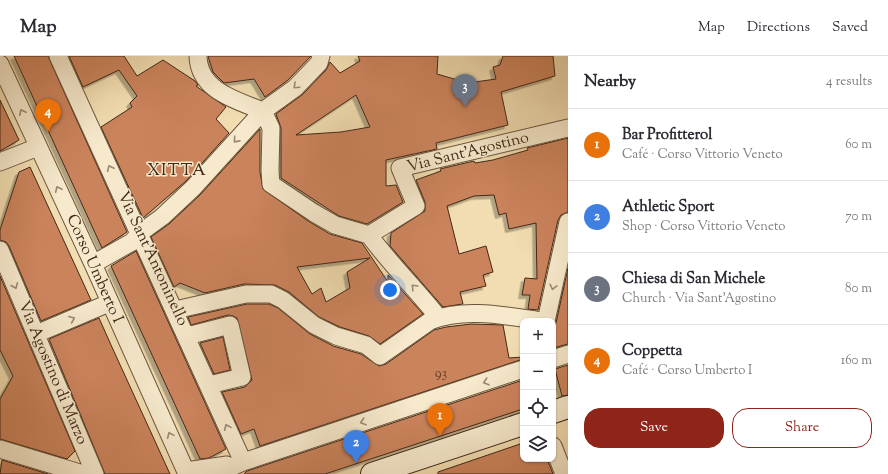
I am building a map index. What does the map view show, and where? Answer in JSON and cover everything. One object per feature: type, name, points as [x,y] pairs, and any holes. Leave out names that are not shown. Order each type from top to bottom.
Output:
[{"type":"main road","points":[[556,411],[568,407]]},
{"type":"main road","points":[[372,474],[520,425]]},
{"type":"street","name":"Via Sant'Antoninello","points":[[58,56],[187,336],[243,462]]},
{"type":"street","points":[[198,56],[198,65],[205,79],[218,93],[263,111],[271,128],[271,184],[314,213],[335,225],[369,235],[390,263],[418,292],[438,317]]},
{"type":"street","points":[[93,264],[132,242],[140,233],[162,217],[193,188],[263,111],[295,88],[319,63],[321,56]]},
{"type":"street","name":"Corso Umberto I","points":[[0,64],[93,264],[187,472]]},
{"type":"street","name":"Via Sant'Agostino","points":[[369,235],[416,206],[400,168],[568,128]]},
{"type":"street","points":[[0,162],[38,147]]},
{"type":"street","points":[[547,318],[568,222]]},
{"type":"street","name":"Via Agostino di Marzo","points":[[0,250],[95,474]]},
{"type":"street","points":[[175,310],[246,294],[271,294],[283,300],[314,325],[336,336],[366,345],[380,356],[438,317],[477,315],[524,318]]},
{"type":"street","points":[[36,334],[110,303]]},
{"type":"street","points":[[187,336],[230,325],[242,377],[209,385]]},
{"type":"street","points":[[556,358],[568,354]]},
{"type":"street","points":[[216,474],[243,462],[520,370]]},
{"type":"street","points":[[0,449],[83,474]]},
{"type":"street","points":[[556,453],[565,473]]},
{"type":"street","points":[[187,472],[243,462]]},
{"type":"building","points":[[14,56],[48,56],[127,232],[102,248]]},
{"type":"building","points":[[69,56],[124,56],[137,76],[163,60],[195,81],[198,85],[196,86],[226,107],[216,119],[229,133],[186,181],[143,218],[101,127],[132,107],[130,103],[137,96],[119,70],[83,87]]},
{"type":"building","points":[[208,56],[311,56],[288,80],[265,97],[254,79],[224,83],[213,72]]},
{"type":"building","points":[[358,56],[438,56],[437,74],[468,83],[496,79],[493,67],[500,65],[503,56],[553,56],[555,76],[501,92],[508,125],[436,143],[437,149],[386,160],[386,186],[396,185],[403,202],[367,224],[339,216],[281,178],[281,128],[276,114],[302,95],[326,70],[330,62],[340,73],[360,61]],"holes":[[[356,95],[370,127],[341,132],[296,135]]]},
{"type":"building","points":[[0,100],[19,140],[0,151]]},
{"type":"building","points":[[260,129],[260,172],[263,189],[308,221],[330,234],[362,243],[388,282],[388,275],[423,314],[380,344],[369,336],[340,327],[319,317],[289,292],[275,285],[244,284],[205,293],[180,283],[174,287],[151,237],[169,224],[200,195]],"holes":[[[370,258],[347,272],[350,288],[326,302],[321,288],[312,294],[297,267]]]},
{"type":"building","points":[[568,138],[568,212],[561,215],[558,220],[538,310],[528,309],[530,295],[522,295],[525,278],[537,279],[536,223],[509,229],[506,213],[499,215],[494,195],[474,196],[447,206],[459,254],[486,246],[493,272],[483,275],[486,286],[460,292],[463,304],[443,307],[390,246],[391,233],[425,211],[425,202],[416,180],[441,171],[440,169],[474,161],[475,163],[493,160],[528,150],[527,148]]},
{"type":"building","points":[[30,167],[91,300],[41,321],[9,246],[6,242],[0,240],[0,230],[19,172]]},
{"type":"building","points":[[136,251],[226,449],[209,458],[200,459],[111,266]]},
{"type":"building","points":[[568,268],[568,344],[556,347],[556,323]]},
{"type":"building","points":[[0,276],[75,451],[67,459],[0,439],[0,399],[13,376],[0,350]]},
{"type":"building","points":[[247,304],[269,304],[278,308],[310,334],[333,346],[361,354],[379,366],[386,364],[434,330],[471,324],[503,325],[509,358],[520,357],[520,360],[260,446],[254,429],[241,434],[222,392],[245,387],[252,380],[237,318],[228,315],[191,325],[188,317]]},
{"type":"building","points":[[99,318],[170,474],[105,474],[49,339]]},
{"type":"building","points":[[223,337],[230,370],[214,374],[200,343]]},
{"type":"building","points":[[568,365],[568,395],[562,396],[556,369]]},
{"type":"building","points":[[520,381],[520,410],[325,474],[244,474],[247,471]]},
{"type":"building","points":[[520,444],[520,462],[548,462],[553,474],[438,474],[438,472]]},
{"type":"building","points":[[2,460],[48,474],[0,474]]},
{"type":"place","name":"Chiesa di San Michele","points":[[465,107]]},
{"type":"place","name":"Coppetta","points":[[48,132]]},
{"type":"place","name":"Bar Profitterol","points":[[440,436]]},
{"type":"place","name":"Athletic Sport","points":[[356,463]]},
{"type":"district","name":"XITTA","points":[[177,171]]}]
